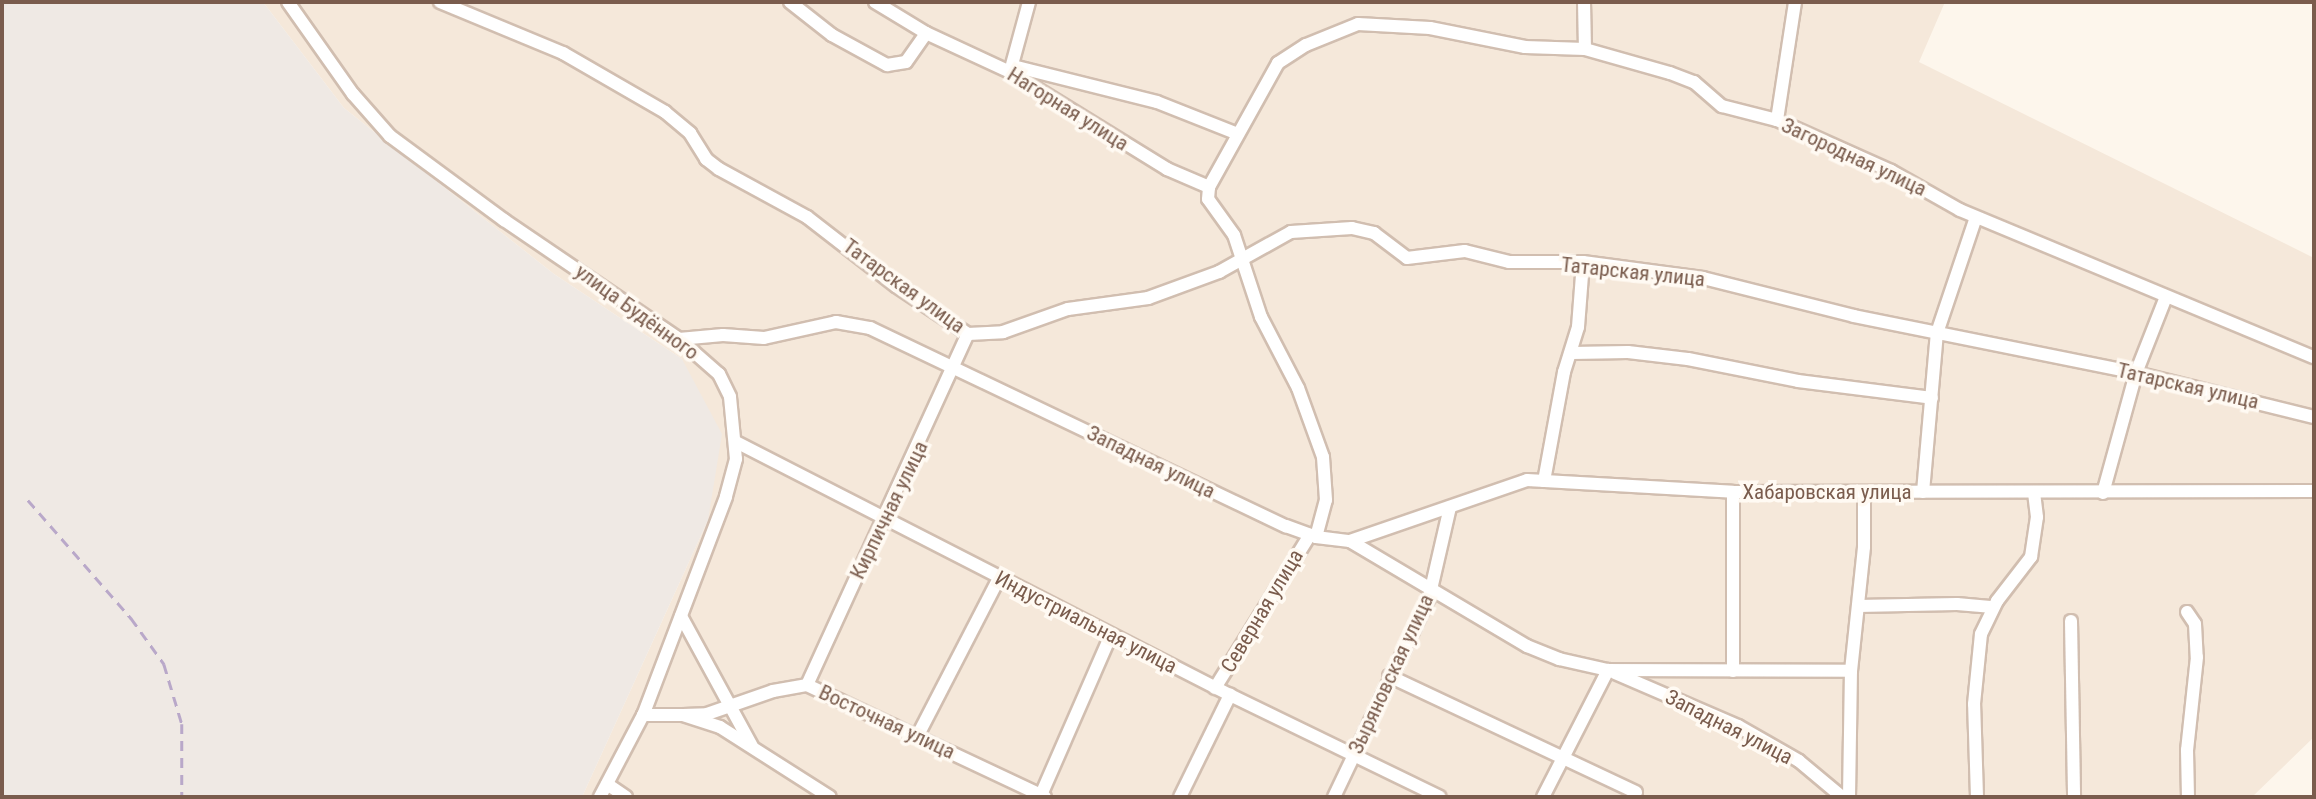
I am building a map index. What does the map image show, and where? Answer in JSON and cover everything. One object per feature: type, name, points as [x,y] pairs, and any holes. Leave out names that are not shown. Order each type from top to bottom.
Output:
[{"type":"street","name":"улица Будённого","points":[[288,2],[353,94],[390,136],[504,220],[679,339],[719,374],[730,397],[736,442],[726,497],[642,715],[600,797]]},
{"type":"street","name":"Татарская улица","points":[[440,2],[563,53],[665,112],[690,133],[706,159],[719,169],[807,216],[896,286],[968,334],[1003,332],[1068,309],[1148,298],[1242,259],[1291,232],[1340,228],[1374,233],[1406,258],[1465,251],[1509,262],[1583,262],[1703,278],[1937,333],[2136,373],[2314,417]]},
{"type":"street","points":[[790,2],[832,35],[887,65],[906,62],[926,33]]},
{"type":"street","name":"Нагорная улица","points":[[875,2],[926,33],[1012,69],[1167,169],[1209,187]]},
{"type":"street","points":[[1029,2],[1012,69],[1157,102],[1238,134]]},
{"type":"street","points":[[1584,2],[1584,49]]},
{"type":"street","points":[[1777,120],[1795,2]]},
{"type":"street","name":"Загородная улица","points":[[1209,187],[1278,63],[1306,45],[1358,24],[1430,28],[1525,47],[1584,49],[1694,82],[1722,106],[1777,120],[1891,171],[1976,217],[2314,357]]},
{"type":"street","name":"Северная улица","points":[[1209,187],[1208,199],[1234,235],[1261,317],[1298,388],[1323,457],[1326,500],[1313,536],[1215,688]]},
{"type":"street","points":[[1923,492],[1937,333],[1976,217]]},
{"type":"street","points":[[1544,481],[1563,372],[1572,353],[1583,262]]},
{"type":"street","points":[[2103,494],[2136,373],[2166,297]]},
{"type":"street","name":"Западная улица","points":[[679,339],[764,338],[852,322],[1313,536],[1350,541],[1432,587],[1527,646],[1608,670],[1738,726],[1799,761],[1842,797]]},
{"type":"street","name":"Кирпичная улица","points":[[807,685],[956,369],[968,334]]},
{"type":"street","points":[[1572,353],[1628,352],[1688,359],[1798,381],[1932,398]]},
{"type":"street","name":"Индустриальная улица","points":[[736,442],[1215,688],[1440,797]]},
{"type":"street","name":"Хабаровская улица","points":[[1350,541],[1511,483],[1544,481],[1733,492],[2103,494],[2314,491]]},
{"type":"street","points":[[1733,492],[1733,671]]},
{"type":"street","points":[[1849,797],[1851,671],[1858,606],[1864,493]]},
{"type":"street","points":[[1977,797],[1974,704],[1981,634],[1993,607],[2031,557],[2037,517],[2034,494]]},
{"type":"street","name":"Зыряновская улица","points":[[1334,797],[1432,587],[1450,507]]},
{"type":"street","points":[[918,735],[999,578]]},
{"type":"street","points":[[1858,606],[1944,603],[1993,607]]},
{"type":"street","points":[[2188,612],[2194,624],[2197,657],[2187,750],[2188,797]]},
{"type":"street","points":[[681,616],[752,746]]},
{"type":"street","points":[[2071,621],[2074,797]]},
{"type":"street","points":[[1043,796],[1111,635]]},
{"type":"street","name":"Западная улица","points":[[1608,670],[1851,671]]},
{"type":"street","points":[[1543,797],[1608,670]]},
{"type":"street","points":[[1389,676],[1636,792]]},
{"type":"street","name":"Восточная улица","points":[[683,715],[731,707],[773,691],[807,685],[918,735],[1015,792],[1043,796]]},
{"type":"street","name":"Северная улица","points":[[1180,797],[1230,695]]},
{"type":"street","points":[[642,715],[683,715],[720,727],[752,746],[781,769],[830,797]]},
{"type":"street","points":[[607,784],[626,797]]},
{"type":"shaded area","points":[[2,2],[263,2],[344,108],[554,274],[682,359],[722,434],[708,520],[582,797],[2,797]]},
{"type":"shaded area","points":[[263,2],[1945,2],[1919,62],[2314,258],[2314,737],[2252,797],[582,797],[708,520],[682,359],[554,274],[344,108]]},
{"type":"railway","points":[[28,500],[131,618],[164,664],[182,724],[182,797]]}]
